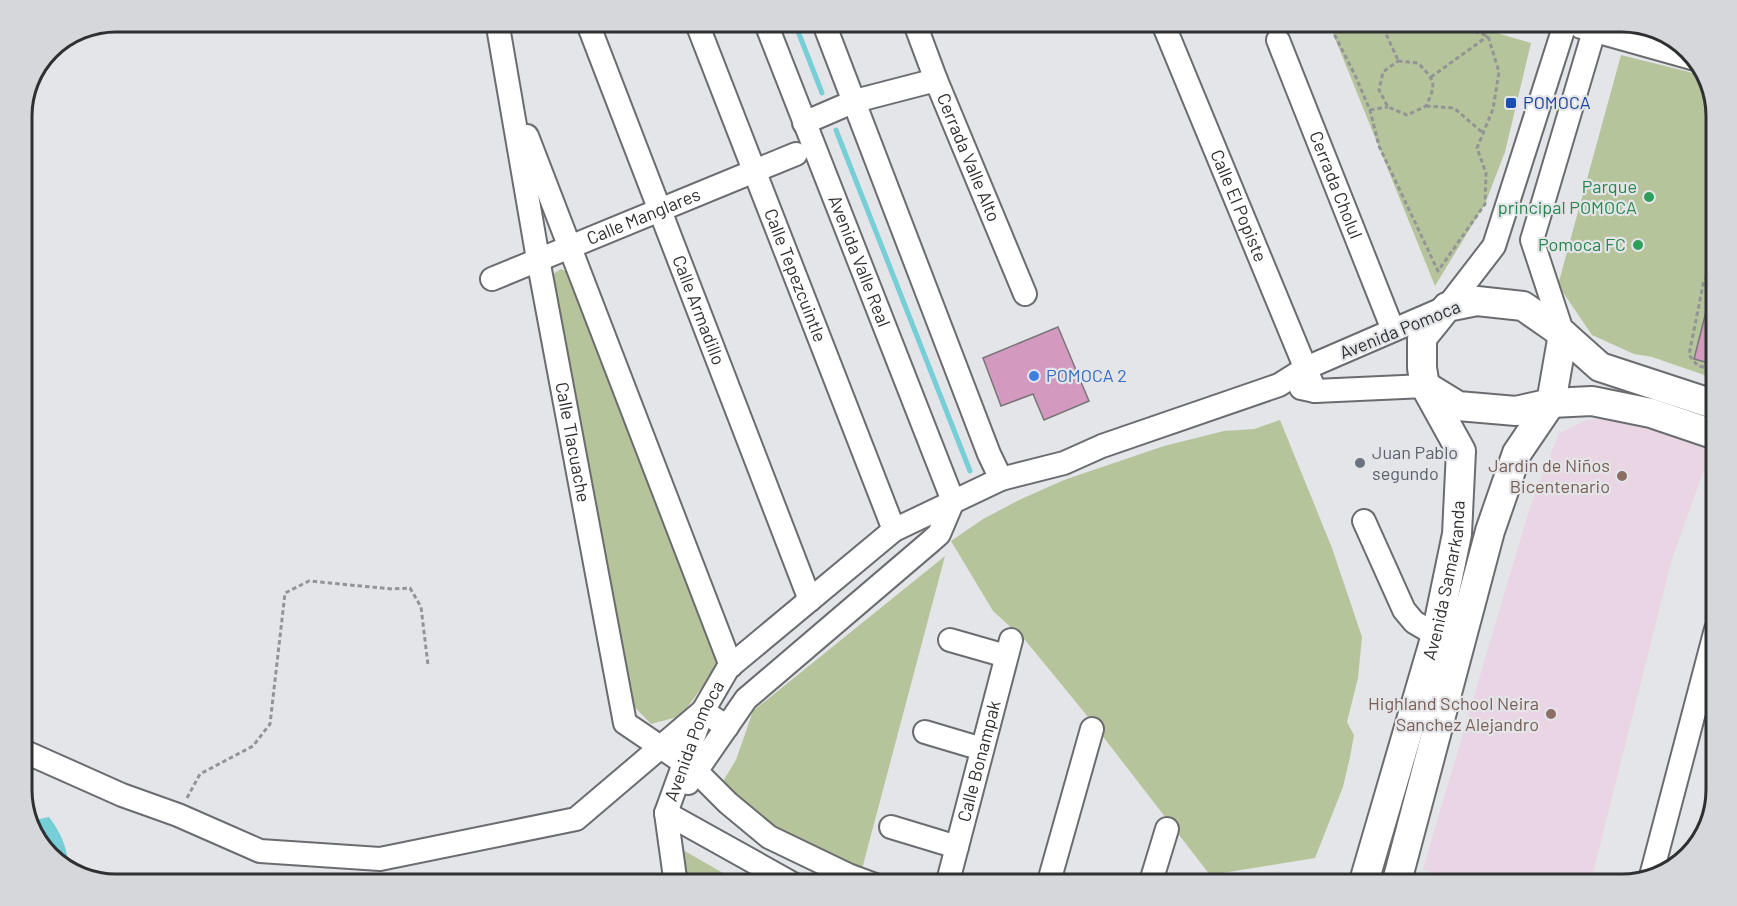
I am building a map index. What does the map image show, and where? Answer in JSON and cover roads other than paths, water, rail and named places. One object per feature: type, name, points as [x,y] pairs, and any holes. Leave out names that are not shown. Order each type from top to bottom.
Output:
[{"type":"main road","name":"Avenida Pomoca","points":[[1447,307],[1477,301],[1523,306],[1563,334],[1600,367],[1696,409],[1705,421]]},
{"type":"main road","name":"Avenida Samarkanda","points":[[1366,874],[1436,635],[1457,534],[1461,451],[1425,386],[1422,368],[1422,338],[1447,307]]},
{"type":"main road","name":"Avenida Samarkanda","points":[[1399,874],[1490,531],[1517,453],[1551,403],[1563,334]]},
{"type":"main road","name":"Avenida Pomoca","points":[[1425,386],[1458,406],[1516,411],[1551,403],[1592,400],[1651,413],[1696,409]]},
{"type":"main road","points":[[1390,788],[1420,797]]},
{"type":"street","name":"Calle Tlacuache","points":[[499,32],[538,259],[625,723],[690,766],[728,803],[769,837],[836,874]]},
{"type":"street","name":"Calle Armadillo","points":[[591,32],[810,600]]},
{"type":"street","name":"Calle Tepezcuintle","points":[[700,32],[894,530]]},
{"type":"street","name":"Avenida Valle Real","points":[[769,32],[953,501]]},
{"type":"street","points":[[827,32],[989,454],[1001,479]]},
{"type":"street","name":"Cerrada Valle Alto","points":[[918,32],[1025,294]]},
{"type":"street","name":"Calle El Popiste","points":[[1169,32],[1315,390]]},
{"type":"street","name":"Avenida Samarkanda","points":[[1447,307],[1494,246],[1561,32]]},
{"type":"street","name":"Avenida Samarkanda","points":[[1563,334],[1532,240],[1593,32]]},
{"type":"street","points":[[1613,32],[1679,54]]},
{"type":"street","name":"Cerrada Cholul","points":[[1278,40],[1393,330]]},
{"type":"street","points":[[804,123],[855,102],[936,80]]},
{"type":"street","name":"Calle Tlacuache","points":[[510,90],[730,666]]},
{"type":"street","name":"Calle Manglares","points":[[492,279],[796,154]]},
{"type":"street","name":"Avenida Pomoca","points":[[666,813],[690,766],[703,711],[730,666],[894,530],[1001,479],[1064,463],[1102,446],[1279,385],[1306,368],[1447,307]]},
{"type":"street","name":"Avenida Pomoca","points":[[1279,385],[1315,390],[1425,386]]},
{"type":"street","name":"Avenida Pomoca","points":[[690,766],[727,727],[746,699],[939,534],[953,501]]},
{"type":"street","points":[[1364,521],[1404,610],[1414,622],[1436,635]]},
{"type":"street","name":"Calle Bonampak","points":[[950,640],[1009,648],[950,874]]},
{"type":"street","points":[[1652,868],[1706,667]]},
{"type":"street","points":[[32,755],[122,795],[178,815],[260,851],[380,859],[576,819],[703,711],[727,727]]},
{"type":"street","points":[[1051,874],[1092,729]]},
{"type":"street","points":[[925,732],[982,749]]},
{"type":"street","points":[[666,813],[674,874]]},
{"type":"street","points":[[666,813],[775,874]]},
{"type":"street","points":[[891,826],[957,847]]},
{"type":"street","points":[[1153,874],[1167,829]]},
{"type":"water","points":[[49,817],[63,842],[67,859],[52,846],[37,820]]},
{"type":"waterway","points":[[798,32],[822,93]]},
{"type":"waterway","points":[[836,130],[970,471]]},
{"type":"place","name":"POMOCA","points":[[1511,103]]},
{"type":"place","name":"Parque principal POMOCA","points":[[1649,197]]},
{"type":"place","name":"Pomoca FC","points":[[1638,245]]},
{"type":"place","name":"POMOCA 2","points":[[1034,376]]},
{"type":"place","name":"Juan Pablo segundo","points":[[1360,463]]},
{"type":"place","name":"Jardin de Niños Bicentenario","points":[[1622,476]]},
{"type":"place","name":"Highland School Neira Sanchez Alejandro","points":[[1551,714]]}]
